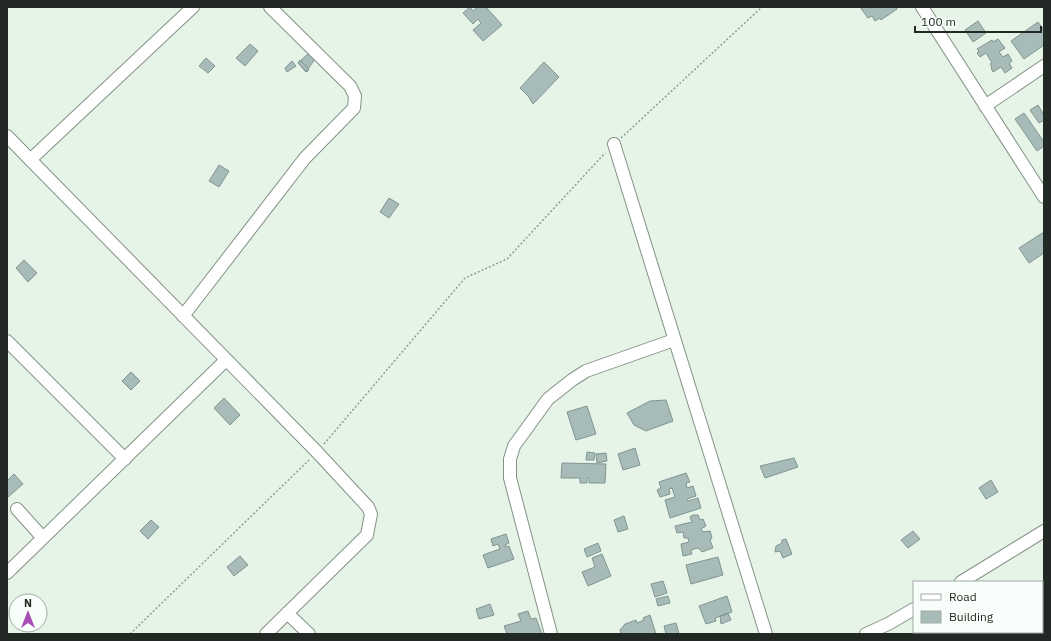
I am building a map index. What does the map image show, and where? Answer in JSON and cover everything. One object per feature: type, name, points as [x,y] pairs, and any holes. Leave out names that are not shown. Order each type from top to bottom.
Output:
[{"type":"street","points":[[30,160],[193,7]]},
{"type":"street","points":[[183,316],[305,158],[354,108],[355,96],[350,86],[270,7]]},
{"type":"street","points":[[922,7],[1044,197]]},
{"type":"street","points":[[985,106],[1044,66]]},
{"type":"street","points":[[7,136],[317,452],[368,507],[371,514],[367,535],[266,634]]},
{"type":"street","points":[[614,144],[766,634]]},
{"type":"street","points":[[551,634],[510,478],[510,459],[514,446],[548,399],[572,380],[586,371],[674,340]]},
{"type":"street","points":[[9,347],[125,459]]},
{"type":"street","points":[[7,573],[226,360]]},
{"type":"street","points":[[18,509],[43,538]]},
{"type":"street","points":[[963,581],[1044,531]]},
{"type":"street","points":[[866,634],[888,624],[913,610]]},
{"type":"street","points":[[287,612],[309,634]]},
{"type":"path","points":[[130,634],[317,452],[465,278],[507,259],[614,144],[762,7]]},
{"type":"building","points":[[470,7],[473,11],[477,7],[486,7],[502,25],[483,41],[473,30],[481,23],[478,19],[473,24],[463,13]]},
{"type":"building","points":[[860,7],[896,7],[897,9],[881,20],[880,18],[875,21],[872,16],[868,18]]},
{"type":"building","points":[[978,21],[986,33],[973,42],[965,30]]},
{"type":"building","points":[[1038,22],[1044,30],[1044,45],[1024,59],[1011,41]]},
{"type":"building","points":[[998,39],[1005,48],[999,52],[1003,57],[1008,54],[1012,61],[1009,63],[1012,68],[1005,73],[1001,67],[993,72],[990,64],[992,63],[986,53],[980,57],[977,53],[979,51],[977,49],[992,40],[993,42]]},
{"type":"building","points":[[250,44],[258,51],[245,66],[236,58]]},
{"type":"building","points":[[310,52],[315,59],[306,72],[298,63]]},
{"type":"building","points":[[206,58],[215,66],[208,73],[199,66]]},
{"type":"building","points":[[300,60],[309,69],[307,72],[298,63]]},
{"type":"building","points":[[292,61],[296,66],[287,72],[285,68]]},
{"type":"building","points":[[544,62],[559,77],[533,104],[520,88]]},
{"type":"building","points":[[1038,105],[1044,115],[1044,120],[1039,123],[1030,110]]},
{"type":"building","points":[[1024,113],[1044,142],[1044,146],[1037,151],[1015,119]]},
{"type":"building","points":[[219,165],[229,171],[219,187],[209,181]]},
{"type":"building","points":[[389,198],[399,204],[389,218],[380,212]]},
{"type":"building","points":[[1044,232],[1044,253],[1029,263],[1019,248]]},
{"type":"building","points":[[24,260],[37,273],[28,282],[16,268]]},
{"type":"building","points":[[131,372],[140,381],[131,390],[122,381]]},
{"type":"building","points":[[224,398],[240,415],[230,425],[214,408]]},
{"type":"building","points":[[666,400],[673,421],[646,431],[634,425],[627,413],[650,401]]},
{"type":"building","points":[[587,406],[596,434],[576,440],[567,412]]},
{"type":"building","points":[[635,448],[640,465],[623,470],[618,454]]},
{"type":"building","points":[[587,452],[595,453],[594,460],[586,460]]},
{"type":"building","points":[[606,453],[607,461],[597,463],[596,454]]},
{"type":"building","points":[[794,458],[798,467],[765,478],[760,466]]},
{"type":"building","points":[[562,463],[606,464],[605,483],[589,483],[589,478],[587,478],[587,483],[580,483],[580,478],[561,478]]},
{"type":"building","points":[[686,473],[690,482],[686,483],[687,488],[693,486],[696,496],[687,499],[688,501],[698,498],[701,508],[670,518],[665,500],[675,497],[672,488],[669,489],[670,494],[660,497],[657,490],[661,488],[659,482]]},
{"type":"building","points":[[14,474],[23,484],[7,498],[7,481]]},
{"type":"building","points":[[991,480],[998,492],[986,499],[979,488]]},
{"type":"building","points":[[693,515],[698,515],[700,520],[703,519],[706,526],[701,529],[703,532],[710,531],[712,538],[710,540],[713,548],[702,552],[698,548],[691,550],[692,554],[683,556],[681,544],[689,542],[688,538],[684,538],[683,532],[677,533],[675,526],[692,522],[690,517]]},
{"type":"building","points":[[624,516],[628,529],[618,532],[614,520]]},
{"type":"building","points":[[151,520],[159,527],[148,539],[140,531]]},
{"type":"building","points":[[913,531],[920,539],[908,548],[901,540]]},
{"type":"building","points":[[506,534],[509,543],[505,545],[506,547],[509,546],[514,559],[488,568],[483,555],[500,549],[498,544],[493,546],[491,539]]},
{"type":"building","points":[[786,539],[792,554],[783,558],[780,551],[775,552],[776,546],[782,543],[782,540]]},
{"type":"building","points":[[598,543],[601,551],[587,557],[584,549]]},
{"type":"building","points":[[602,554],[611,576],[588,586],[582,572],[595,567],[592,558]]},
{"type":"building","points":[[240,556],[248,565],[234,576],[227,567]]},
{"type":"building","points":[[718,557],[723,575],[691,584],[686,565]]},
{"type":"building","points":[[663,581],[667,593],[655,597],[651,584]]},
{"type":"building","points":[[668,596],[670,603],[658,606],[656,599]]},
{"type":"building","points":[[727,596],[732,612],[715,618],[716,621],[706,624],[699,606]]},
{"type":"building","points":[[490,604],[494,615],[479,619],[476,609]]},
{"type":"building","points":[[528,611],[531,619],[536,618],[542,634],[507,634],[504,626],[521,621],[518,614]]},
{"type":"building","points":[[728,613],[731,620],[721,624],[720,616]]},
{"type":"building","points":[[650,615],[656,634],[621,634],[620,630],[625,624],[636,620],[637,623]]},
{"type":"building","points":[[676,623],[679,634],[666,634],[664,626]]},
{"type":"building","points":[[974,633],[1018,634],[975,634]]}]
